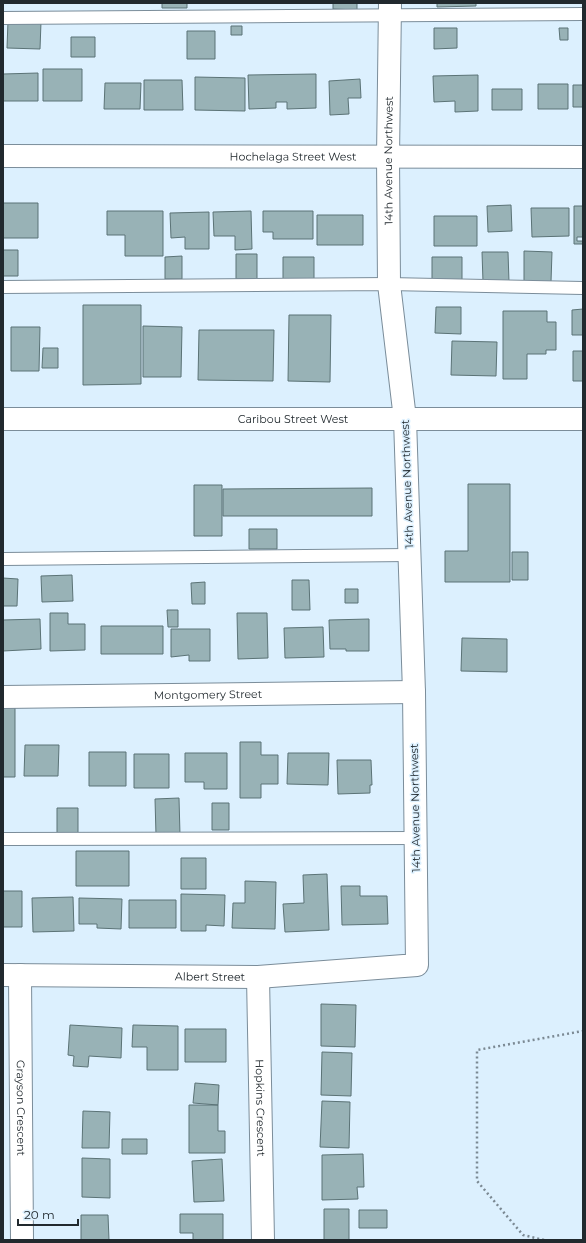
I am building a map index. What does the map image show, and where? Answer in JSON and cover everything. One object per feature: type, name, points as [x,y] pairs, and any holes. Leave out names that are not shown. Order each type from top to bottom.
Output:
[{"type":"street","name":"14th Avenue Northwest","points":[[390,9],[388,157],[389,284],[405,419],[414,692],[417,965]]},
{"type":"street","name":"Hochelaga Street West","points":[[3,156],[583,157]]},
{"type":"street","name":"Caribou Street West","points":[[3,419],[583,419]]},
{"type":"street","name":"Montgomery Street","points":[[3,697],[414,692]]},
{"type":"street","name":"Albert Street","points":[[11,975],[258,977],[417,965]]},
{"type":"street","name":"Grayson Crescent","points":[[11,975],[22,1240]]},
{"type":"street","name":"Hopkins Crescent","points":[[258,977],[263,1240]]},
{"type":"lane","points":[[3,18],[390,9],[583,14]]},
{"type":"lane","points":[[3,287],[389,284],[583,288]]},
{"type":"lane","points":[[3,559],[409,555]]},
{"type":"lane","points":[[3,839],[416,838]]},
{"type":"path","points":[[544,1240],[523,1235],[476,1181],[476,1050],[583,1031]]},
{"type":"building","points":[[162,3],[187,3],[187,8],[162,8]]},
{"type":"building","points":[[333,3],[357,3],[357,10],[333,9]]},
{"type":"building","points":[[437,3],[476,3],[476,6],[437,7]]},
{"type":"building","points":[[8,21],[41,22],[40,49],[7,48]]},
{"type":"building","points":[[231,26],[242,26],[242,35],[231,35]]},
{"type":"building","points":[[434,28],[457,28],[457,48],[434,49]]},
{"type":"building","points":[[559,28],[568,28],[568,40],[560,40]]},
{"type":"building","points":[[187,31],[215,31],[215,59],[187,59]]},
{"type":"building","points":[[71,37],[95,37],[95,57],[71,57]]},
{"type":"building","points":[[43,69],[82,69],[82,101],[43,101]]},
{"type":"building","points":[[38,73],[38,101],[3,101],[3,74]]},
{"type":"building","points":[[316,74],[316,108],[287,109],[287,102],[276,102],[276,108],[249,109],[248,75]]},
{"type":"building","points":[[478,75],[478,111],[455,112],[455,101],[434,102],[433,76]]},
{"type":"building","points":[[195,77],[245,78],[245,111],[195,110]]},
{"type":"building","points":[[360,79],[361,98],[348,98],[349,114],[330,115],[329,81]]},
{"type":"building","points":[[144,80],[182,80],[183,110],[144,110]]},
{"type":"building","points":[[105,83],[141,83],[140,109],[104,109]]},
{"type":"building","points":[[538,84],[568,84],[568,109],[538,109]]},
{"type":"building","points":[[573,85],[583,85],[583,107],[573,107]]},
{"type":"building","points":[[492,89],[522,89],[522,110],[492,110]]},
{"type":"building","points":[[3,203],[38,203],[38,238],[3,238]]},
{"type":"building","points":[[511,205],[512,231],[488,232],[487,206]]},
{"type":"building","points":[[574,206],[583,206],[583,237],[577,237],[577,241],[583,241],[583,244],[574,244]]},
{"type":"building","points":[[531,208],[569,208],[569,236],[532,237]]},
{"type":"building","points":[[107,211],[163,211],[163,256],[125,256],[125,235],[107,235]]},
{"type":"building","points":[[251,211],[252,249],[235,250],[235,236],[214,236],[213,212]]},
{"type":"building","points":[[263,211],[313,211],[313,239],[273,239],[273,232],[263,232]]},
{"type":"building","points":[[209,212],[209,249],[185,249],[185,237],[171,238],[170,213]]},
{"type":"building","points":[[317,215],[363,215],[363,245],[317,245]]},
{"type":"building","points":[[434,216],[477,216],[477,246],[434,246]]},
{"type":"building","points":[[3,250],[18,250],[18,276],[3,276]]},
{"type":"building","points":[[524,251],[552,252],[551,282],[524,282]]},
{"type":"building","points":[[482,252],[508,252],[509,282],[483,282]]},
{"type":"building","points":[[236,254],[257,254],[257,279],[236,279]]},
{"type":"building","points":[[182,256],[182,279],[165,279],[165,257]]},
{"type":"building","points":[[283,257],[314,257],[314,283],[283,283]]},
{"type":"building","points":[[432,257],[462,257],[462,282],[432,282]]},
{"type":"building","points":[[83,305],[141,305],[141,384],[83,385]]},
{"type":"building","points":[[436,307],[461,307],[461,334],[435,333]]},
{"type":"building","points":[[583,309],[583,335],[572,335],[572,310]]},
{"type":"building","points":[[503,311],[547,311],[547,322],[556,322],[556,350],[546,350],[546,354],[527,354],[527,379],[503,379]]},
{"type":"building","points":[[289,315],[331,315],[330,382],[288,381]]},
{"type":"building","points":[[143,326],[182,327],[181,377],[143,377]]},
{"type":"building","points":[[11,327],[40,327],[39,371],[11,371]]},
{"type":"building","points":[[199,330],[274,330],[273,381],[198,380]]},
{"type":"building","points":[[452,341],[497,342],[496,376],[451,375]]},
{"type":"building","points":[[43,348],[58,348],[58,368],[42,368]]},
{"type":"building","points":[[573,351],[583,351],[583,381],[573,381]]},
{"type":"building","points":[[468,484],[510,484],[510,582],[445,582],[445,551],[468,551]]},
{"type":"building","points":[[194,485],[222,485],[222,536],[194,536]]},
{"type":"building","points":[[372,488],[372,516],[223,516],[223,489]]},
{"type":"building","points":[[249,529],[277,529],[277,549],[249,549]]},
{"type":"building","points":[[512,552],[528,552],[528,580],[512,580]]},
{"type":"building","points":[[72,575],[73,601],[42,602],[41,576]]},
{"type":"building","points":[[3,578],[18,579],[17,606],[3,606]]},
{"type":"building","points":[[292,580],[309,580],[310,610],[292,610]]},
{"type":"building","points":[[205,582],[205,604],[192,604],[191,583]]},
{"type":"building","points":[[345,589],[358,589],[358,603],[345,603]]},
{"type":"building","points":[[167,610],[178,610],[178,627],[168,627]]},
{"type":"building","points":[[50,613],[68,613],[68,624],[85,624],[85,650],[50,651]]},
{"type":"building","points":[[237,613],[267,613],[268,658],[238,659]]},
{"type":"building","points":[[40,619],[41,649],[3,651],[3,620]]},
{"type":"building","points":[[369,619],[369,651],[330,649],[329,620]]},
{"type":"building","points":[[101,626],[163,626],[163,654],[101,654]]},
{"type":"building","points":[[323,627],[324,657],[285,658],[284,628]]},
{"type":"building","points":[[171,629],[210,629],[210,661],[189,661],[189,655],[171,657]]},
{"type":"building","points":[[462,638],[507,639],[507,672],[461,671]]},
{"type":"building","points":[[3,706],[15,706],[15,777],[3,777]]},
{"type":"building","points":[[240,742],[261,742],[261,755],[278,755],[278,784],[261,784],[261,798],[240,798]]},
{"type":"building","points":[[25,745],[59,745],[58,776],[24,776]]},
{"type":"building","points":[[89,752],[126,752],[126,786],[89,786]]},
{"type":"building","points":[[185,753],[227,753],[227,789],[204,789],[204,782],[185,782]]},
{"type":"building","points":[[288,753],[329,753],[328,785],[287,784]]},
{"type":"building","points":[[134,754],[169,754],[169,788],[134,788]]},
{"type":"building","points":[[337,760],[371,760],[372,785],[370,785],[370,793],[338,794]]},
{"type":"building","points":[[179,798],[180,835],[156,835],[155,799]]},
{"type":"building","points":[[212,803],[229,803],[229,830],[212,830]]},
{"type":"building","points":[[57,808],[78,808],[78,834],[57,834]]},
{"type":"building","points":[[76,851],[129,851],[129,886],[76,886]]},
{"type":"building","points":[[181,858],[206,858],[206,889],[181,889]]},
{"type":"building","points":[[327,874],[329,930],[285,932],[283,904],[304,903],[303,875]]},
{"type":"building","points":[[245,881],[276,882],[275,929],[232,928],[233,903],[245,903]]},
{"type":"building","points":[[341,886],[360,886],[360,896],[387,896],[388,924],[342,925]]},
{"type":"building","points":[[3,891],[22,891],[22,927],[3,927]]},
{"type":"building","points":[[181,894],[225,895],[224,926],[206,925],[206,931],[181,931]]},
{"type":"building","points":[[73,897],[74,931],[33,932],[32,898]]},
{"type":"building","points":[[79,898],[122,899],[121,929],[97,928],[97,924],[79,924]]},
{"type":"building","points":[[129,900],[176,900],[176,928],[129,928]]},
{"type":"building","points":[[321,1004],[356,1005],[355,1047],[321,1046]]},
{"type":"building","points":[[70,1025],[122,1028],[121,1058],[89,1056],[88,1067],[73,1066],[74,1056],[68,1055]]},
{"type":"building","points":[[133,1025],[178,1026],[178,1070],[147,1070],[147,1047],[132,1047]]},
{"type":"building","points":[[185,1029],[226,1029],[226,1062],[185,1062]]},
{"type":"building","points":[[322,1052],[352,1053],[351,1096],[321,1095]]},
{"type":"building","points":[[195,1083],[219,1085],[218,1105],[193,1103]]},
{"type":"building","points":[[322,1101],[350,1102],[349,1148],[320,1147]]},
{"type":"building","points":[[189,1105],[218,1105],[218,1131],[225,1131],[225,1153],[189,1153]]},
{"type":"building","points":[[83,1111],[110,1112],[109,1148],[82,1148]]},
{"type":"building","points":[[122,1139],[147,1139],[147,1154],[122,1154]]},
{"type":"building","points":[[363,1154],[364,1187],[357,1187],[358,1199],[322,1200],[322,1155]]},
{"type":"building","points":[[82,1158],[110,1159],[110,1198],[82,1197]]},
{"type":"building","points":[[222,1159],[224,1201],[194,1202],[192,1161]]},
{"type":"building","points":[[324,1209],[349,1209],[349,1240],[324,1240]]},
{"type":"building","points":[[359,1210],[387,1210],[387,1228],[359,1228]]},
{"type":"building","points":[[180,1214],[223,1214],[223,1240],[193,1240],[193,1233],[180,1233]]},
{"type":"building","points":[[81,1215],[108,1215],[109,1240],[81,1240]]}]
